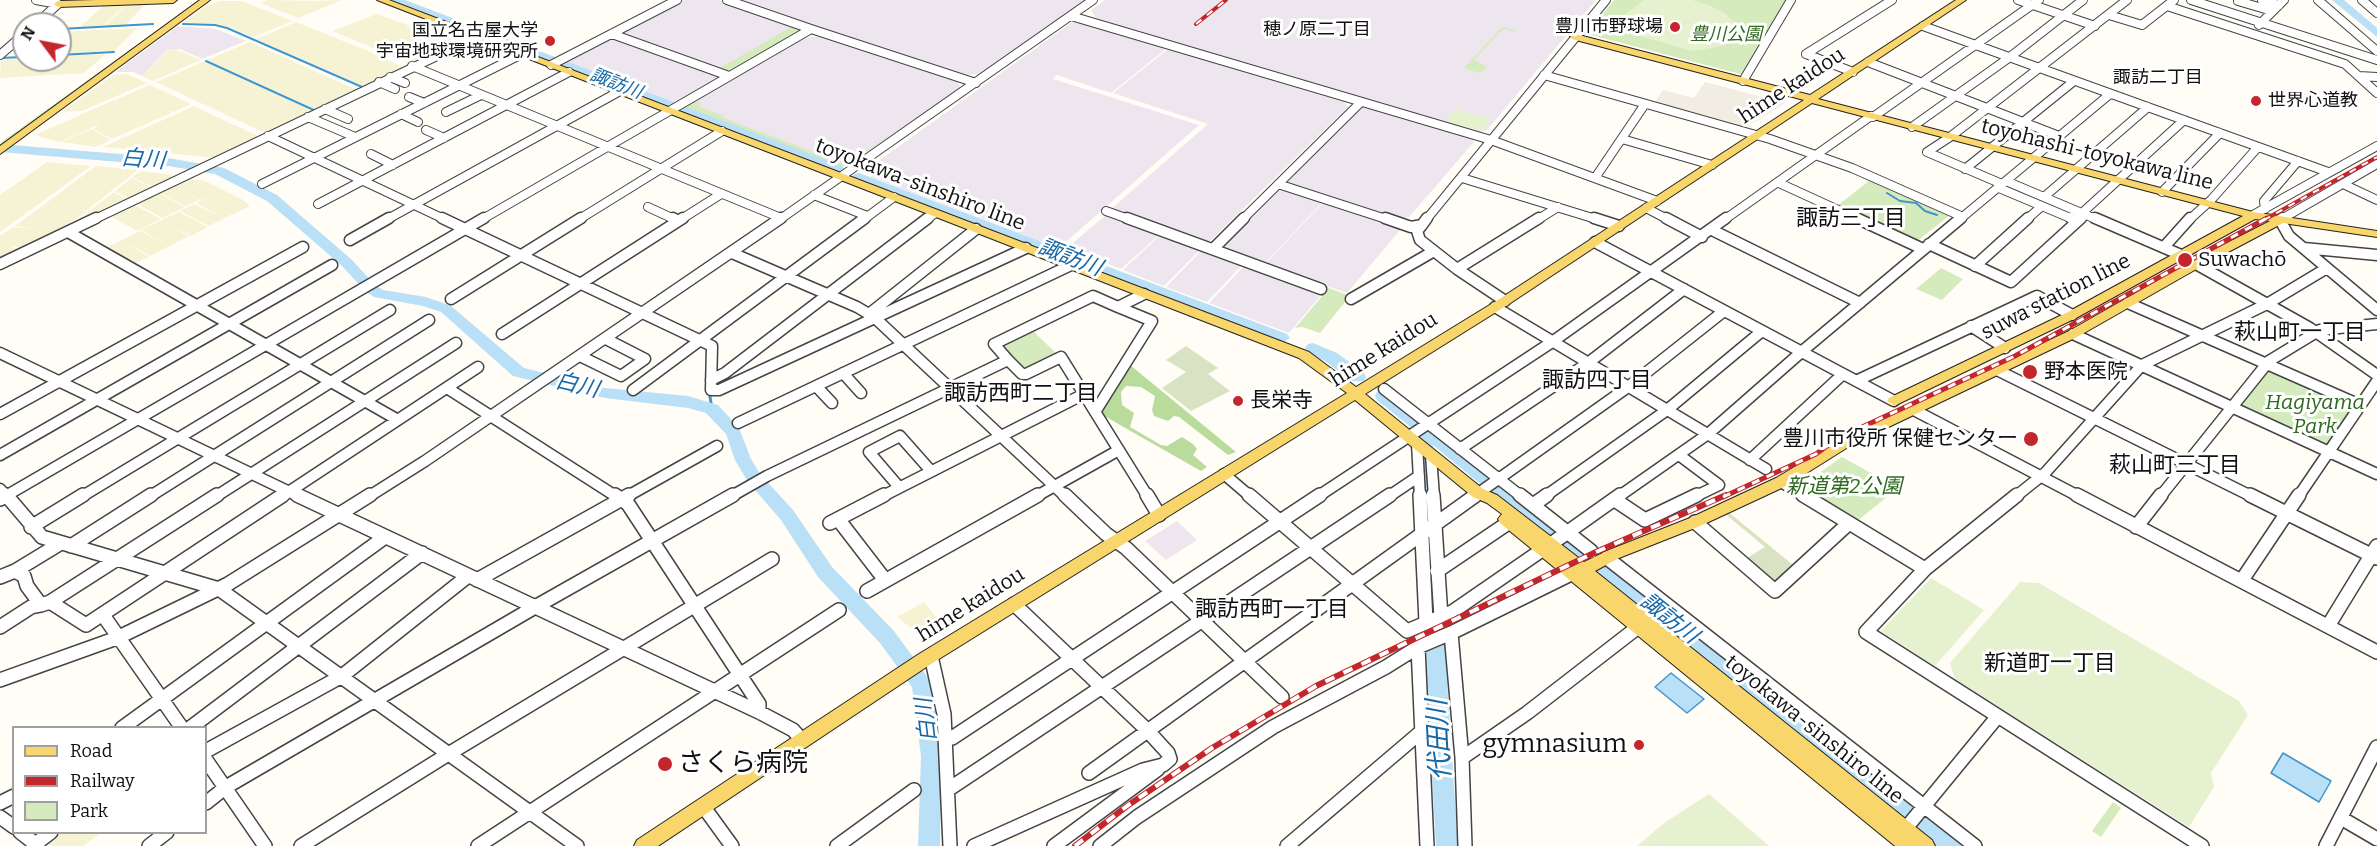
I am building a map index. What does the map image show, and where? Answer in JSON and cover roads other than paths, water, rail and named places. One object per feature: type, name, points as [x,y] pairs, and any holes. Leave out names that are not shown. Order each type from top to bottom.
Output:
[{"type":"main road","points":[[60,2],[173,0]]},
{"type":"main road","points":[[0,151],[5,142],[195,0]]},
{"type":"main road","points":[[5,142],[206,0]]},
{"type":"main road","name":"toyokawa-sinshiro line","points":[[381,0],[522,54],[555,63],[569,72],[620,91],[675,108],[722,131],[1304,355],[1356,394],[1420,432],[1431,455],[1482,489],[1642,624],[1905,834],[1926,846]]},
{"type":"main road","name":"hime kaidou","points":[[643,846],[903,673],[1500,304],[1958,1]]},
{"type":"main road","points":[[1573,40],[1743,81],[1809,101]]},
{"type":"main road","points":[[1573,40],[1809,101]]},
{"type":"main road","name":"toyohashi-toyokawa line","points":[[1809,101],[2206,204],[2280,220],[2377,234]]},
{"type":"main road","name":"suwa station line","points":[[1894,401],[2072,315],[2253,215]]},
{"type":"main road","name":"suwa station line","points":[[1581,571],[1600,556],[1695,522],[1781,482],[1848,441],[2073,334],[2196,264],[2280,220]]},
{"type":"main road","points":[[1894,401],[1914,410]]},
{"type":"main road","name":"toyokawa-sinshiro line","points":[[1482,489],[1485,503],[1508,523],[1549,545]]},
{"type":"street","points":[[36,0],[60,2]]},
{"type":"street","points":[[555,63],[677,0]]},
{"type":"street","points":[[727,0],[976,83]]},
{"type":"street","points":[[0,680],[117,638],[219,589],[425,461],[644,314],[1094,0]]},
{"type":"street","points":[[1606,0],[1417,231],[1418,238],[1500,304],[1552,342],[1766,469]]},
{"type":"street","points":[[1743,81],[1791,0]]},
{"type":"street","points":[[1853,72],[1806,54],[1892,0]]},
{"type":"street","points":[[2018,0],[2036,2],[2063,15],[2095,26]]},
{"type":"street","points":[[1912,127],[2010,57],[2084,0]]},
{"type":"street","points":[[2127,0],[1950,137],[1927,152],[2043,202],[2181,255]]},
{"type":"street","points":[[2109,15],[2142,25],[2174,0]]},
{"type":"street","points":[[2192,0],[2377,60]]},
{"type":"street","points":[[2262,0],[2281,3]]},
{"type":"street","points":[[2318,0],[2377,51]]},
{"type":"street","points":[[2362,0],[2377,13]]},
{"type":"street","points":[[2238,1],[2272,11]]},
{"type":"street","points":[[952,738],[1172,592],[1420,432],[2036,2]]},
{"type":"street","points":[[2249,33],[2281,3]]},
{"type":"street","points":[[2167,6],[2345,64],[2377,93]]},
{"type":"street","points":[[1071,16],[1491,140],[1657,201]]},
{"type":"street","points":[[1923,26],[2328,172]]},
{"type":"street","points":[[577,846],[219,589],[42,537],[2,494],[139,418],[811,29]]},
{"type":"street","points":[[612,34],[729,76]]},
{"type":"street","points":[[0,264],[477,37]]},
{"type":"street","points":[[0,55],[12,44]]},
{"type":"street","points":[[2345,64],[2356,53]]},
{"type":"street","points":[[262,184],[522,54]]},
{"type":"street","points":[[1868,62],[2059,136]]},
{"type":"street","points":[[412,66],[781,218]]},
{"type":"street","points":[[318,204],[569,72]]},
{"type":"street","points":[[1544,75],[1758,135],[1852,168],[1963,217]]},
{"type":"street","points":[[2359,76],[2377,77]]},
{"type":"street","points":[[390,77],[405,83]]},
{"type":"street","points":[[1965,169],[2074,81]]},
{"type":"street","points":[[379,82],[395,89]]},
{"type":"street","points":[[350,240],[620,91]]},
{"type":"street","points":[[1224,474],[1407,631],[1433,619],[1549,545],[1708,434],[1926,247],[2110,94]]},
{"type":"street","points":[[446,112],[481,95]]},
{"type":"street","points":[[408,96],[424,103]]},
{"type":"street","points":[[350,97],[362,102]]},
{"type":"street","points":[[1212,249],[1360,102]]},
{"type":"street","points":[[1595,178],[1646,104]]},
{"type":"street","points":[[1975,266],[2076,170],[2148,107]]},
{"type":"street","points":[[325,109],[348,119]]},
{"type":"street","points":[[401,114],[418,122]]},
{"type":"street","points":[[308,117],[355,137]]},
{"type":"street","points":[[1779,183],[2011,282],[2184,120]]},
{"type":"street","points":[[426,130],[444,138]]},
{"type":"street","points":[[452,299],[722,131]]},
{"type":"street","points":[[2162,192],[2220,133]]},
{"type":"street","points":[[268,136],[712,346],[711,390],[719,390],[872,316],[1026,248]]},
{"type":"street","points":[[1622,139],[1712,165]]},
{"type":"street","points":[[2253,215],[2377,146]]},
{"type":"street","points":[[2164,247],[2258,147]]},
{"type":"street","points":[[371,154],[393,165]]},
{"type":"street","points":[[2265,209],[2264,201],[2298,161]]},
{"type":"street","points":[[2377,164],[2280,220],[2289,236],[2377,310]]},
{"type":"street","points":[[1462,178],[1619,226]]},
{"type":"street","points":[[1278,184],[1411,226],[1422,225]]},
{"type":"street","points":[[2343,184],[2377,200]]},
{"type":"street","points":[[502,334],[720,194]]},
{"type":"street","points":[[814,195],[867,216]]},
{"type":"street","points":[[633,390],[894,197]]},
{"type":"street","points":[[648,207],[678,221]]},
{"type":"street","points":[[1456,269],[1558,207]]},
{"type":"street","points":[[1646,208],[1702,237]]},
{"type":"street","points":[[1106,211],[1321,289]]},
{"type":"street","points":[[711,380],[724,373],[934,214]]},
{"type":"street","points":[[872,316],[976,229]]},
{"type":"street","points":[[1712,230],[1860,303]]},
{"type":"street","points":[[68,232],[398,420]]},
{"type":"street","points":[[1595,242],[1894,401]]},
{"type":"street","points":[[0,414],[303,247]]},
{"type":"street","points":[[2304,248],[2373,254],[2377,264]]},
{"type":"street","points":[[1351,299],[1434,251]]},
{"type":"street","points":[[732,253],[872,316],[905,344],[1053,485],[1172,592],[1282,697]]},
{"type":"street","points":[[0,455],[332,264]]},
{"type":"street","points":[[2196,264],[2316,332],[2377,375]]},
{"type":"street","points":[[738,423],[1071,265]]},
{"type":"street","points":[[2202,846],[1866,632],[1925,569],[2045,473],[2142,365],[2267,304],[2327,268]]},
{"type":"street","points":[[1460,449],[1588,363],[1684,289]]},
{"type":"street","points":[[1118,307],[1144,294]]},
{"type":"street","points":[[1095,412],[1152,321],[1092,296],[994,344],[1022,374],[1061,357],[1095,412],[1119,450],[1159,515]]},
{"type":"street","points":[[1856,381],[2037,296],[2072,315]]},
{"type":"street","points":[[2128,303],[2360,405]]},
{"type":"street","points":[[31,527],[390,310]]},
{"type":"street","points":[[1089,773],[1146,729],[1628,387],[1724,311]]},
{"type":"street","points":[[0,577],[66,545],[216,455],[429,320]]},
{"type":"street","points":[[2136,527],[2266,364],[2316,332],[2377,324]]},
{"type":"street","points":[[1971,326],[2005,348]]},
{"type":"street","points":[[1533,506],[1667,410],[1762,331]]},
{"type":"street","points":[[2073,334],[2377,474]]},
{"type":"street","points":[[580,356],[621,376],[645,359],[606,339]]},
{"type":"street","points":[[0,627],[32,607],[45,604],[116,560],[456,343]]},
{"type":"street","points":[[0,353],[338,515],[759,712],[793,730],[802,740]]},
{"type":"street","points":[[207,802],[226,787],[535,607],[765,477],[1008,360]]},
{"type":"street","points":[[15,571],[24,576],[27,586],[45,604],[86,625],[478,367]]},
{"type":"street","points":[[1998,370],[2288,514],[2375,553],[2328,626]]},
{"type":"street","points":[[843,373],[861,393]]},
{"type":"street","points":[[1750,460],[1844,374]]},
{"type":"street","points":[[2244,582],[2244,577],[2377,381]]},
{"type":"street","points":[[816,386],[832,403]]},
{"type":"street","points":[[447,388],[628,504],[759,704],[759,712]]},
{"type":"street","points":[[1383,389],[1420,432],[1460,449],[1923,810],[1975,846]]},
{"type":"street","points":[[885,580],[834,521],[1001,434],[1084,394]]},
{"type":"street","points":[[1914,410],[2377,652]]},
{"type":"street","points":[[1420,432],[1419,476],[1437,571],[1433,619]]},
{"type":"street","points":[[899,487],[870,452],[900,436],[931,471]]},
{"type":"street","points":[[207,750],[342,676],[473,578],[717,447]]},
{"type":"street","points":[[867,591],[1119,450]]},
{"type":"street","points":[[1431,455],[1428,529],[1433,619]]},
{"type":"street","points":[[1615,500],[1645,520],[1719,485],[1679,455]]},
{"type":"street","points":[[949,789],[1419,476]]},
{"type":"street","points":[[1781,482],[1925,569]]},
{"type":"street","points":[[1695,522],[1775,591],[1848,524]]},
{"type":"street","points":[[1437,571],[1508,523]]},
{"type":"street","points":[[125,726],[386,537]]},
{"type":"street","points":[[193,726],[422,554]]},
{"type":"street","points":[[302,846],[450,753],[772,558]]},
{"type":"street","points":[[1102,845],[1137,817],[1273,727],[1435,640],[1581,571]]},
{"type":"street","points":[[1014,604],[1146,729],[1168,753],[1170,759],[1054,846]]},
{"type":"street","points":[[478,846],[839,610]]},
{"type":"street","points":[[103,615],[181,726]]},
{"type":"street","points":[[1462,758],[1544,700],[1642,624]]},
{"type":"street","points":[[1426,846],[1422,731],[1435,640]]},
{"type":"street","points":[[1435,640],[1462,758],[1465,846]]},
{"type":"street","points":[[928,658],[944,714],[950,846]]},
{"type":"street","points":[[1905,834],[1998,716]]},
{"type":"street","points":[[1287,846],[1422,731]]},
{"type":"street","points":[[2326,846],[2377,747]]},
{"type":"street","points":[[207,761],[265,846]]},
{"type":"street","points":[[974,846],[1143,770],[1163,765]]},
{"type":"street","points":[[837,846],[914,790]]},
{"type":"street","points":[[703,806],[732,846]]},
{"type":"street","points":[[2341,818],[2377,839]]},
{"type":"street","points":[[22,834],[35,845],[49,834]]},
{"type":"street","points":[[149,846],[164,834]]},
{"type":"water","points":[[1671,673],[1704,699],[1687,713],[1655,687]]},
{"type":"water","points":[[2283,753],[2331,781],[2319,802],[2271,773]]},
{"type":"waterway","name":"諏訪川","points":[[395,0],[837,169]]},
{"type":"waterway","points":[[2337,0],[2377,34]]},
{"type":"waterway","points":[[72,28],[153,24]]},
{"type":"waterway","points":[[183,24],[215,25],[227,28],[362,87]]},
{"type":"waterway","points":[[72,54],[114,52]]},
{"type":"waterway","points":[[0,58],[12,58]]},
{"type":"waterway","points":[[206,61],[316,111]]},
{"type":"waterway","name":"白川","points":[[0,148],[168,162],[219,171],[272,198],[347,263],[370,288],[379,294],[426,302],[446,309],[519,372],[605,393],[688,402],[712,409],[733,432],[743,460],[754,478],[787,515],[825,572],[887,637],[922,685],[931,756],[929,846]]},
{"type":"waterway","name":"諏訪川","points":[[859,177],[1282,338]]},
{"type":"waterway","points":[[1887,193],[1900,201],[1916,203],[1925,211],[1937,215]]},
{"type":"waterway","name":"諏訪川","points":[[1313,348],[1331,357],[1358,377]]},
{"type":"waterway","name":"諏訪川","points":[[1383,396],[1520,507],[1703,645],[1952,846]]},
{"type":"waterway","points":[[710,397],[712,409]]},
{"type":"waterway","name":"代田川","points":[[1424,436],[1433,622]]},
{"type":"waterway","name":"代田川","points":[[1434,635],[1447,846]]},
{"type":"railway","points":[[1196,24],[1226,0]]},
{"type":"railway","points":[[2264,220],[2377,157]]},
{"type":"railway","points":[[1837,439],[2015,356],[2267,218]]},
{"type":"railway","points":[[1723,497],[1816,454],[1837,439]]},
{"type":"railway","points":[[1832,441],[1837,439]]},
{"type":"railway","points":[[1075,846],[1127,806],[1212,748],[1316,686],[1596,552],[1726,495]]},
{"type":"place","name":"豊川市野球場","points":[[1675,27]]},
{"type":"place","name":"国立名古屋大学 宇宙地球環境研究所","points":[[550,41]]},
{"type":"place","name":"世界心道教","points":[[2256,101]]},
{"type":"place","name":"Suwachō","points":[[2185,260]]},
{"type":"place","name":"野本医院","points":[[2030,372]]},
{"type":"place","name":"長栄寺","points":[[1238,401]]},
{"type":"place","name":"豊川市役所 保健センター","points":[[2031,439]]},
{"type":"place","name":"gymnasium","points":[[1639,745]]},
{"type":"place","name":"さくら病院","points":[[665,764]]},
{"type":"district","name":"穂ノ原二丁目","points":[[1317,30]]},
{"type":"district","name":"諏訪二丁目","points":[[2158,78]]},
{"type":"district","name":"諏訪三丁目","points":[[1851,219]]},
{"type":"district","name":"萩山町一丁目","points":[[2300,333]]},
{"type":"district","name":"諏訪四丁目","points":[[1597,381]]},
{"type":"district","name":"諏訪西町二丁目","points":[[1021,394]]},
{"type":"district","name":"萩山町三丁目","points":[[2175,466]]},
{"type":"district","name":"諏訪西町一丁目","points":[[1272,610]]},
{"type":"district","name":"新道町一丁目","points":[[2050,664]]},
{"type":"park label","name":"豊川公園","points":[[1726,35]]},
{"type":"park label","name":"Hagiyama Park","points":[[2315,415]]},
{"type":"park label","name":"新道第2公園","points":[[1844,487]]}]
